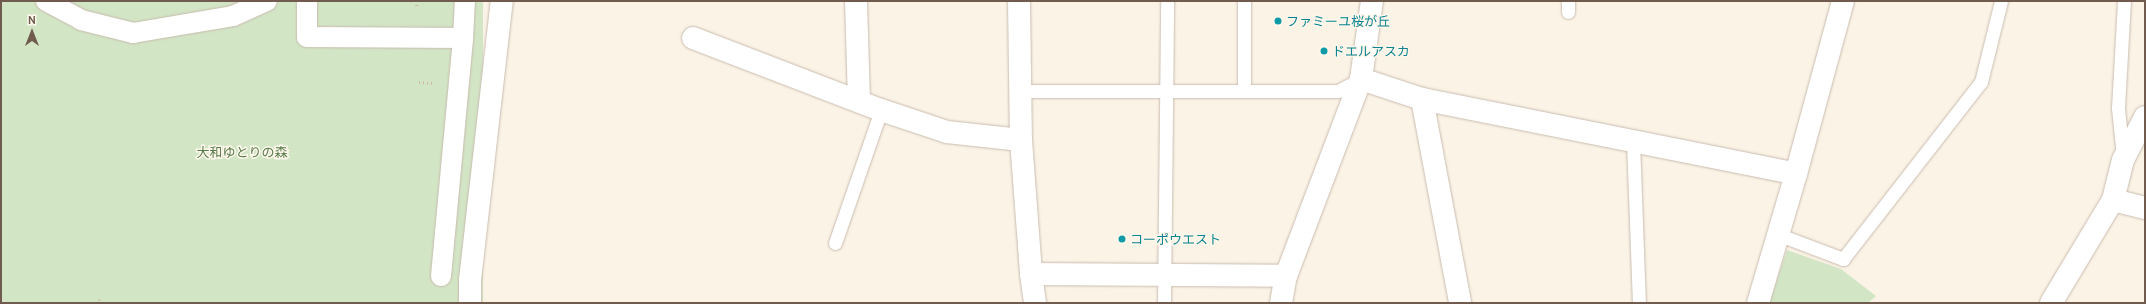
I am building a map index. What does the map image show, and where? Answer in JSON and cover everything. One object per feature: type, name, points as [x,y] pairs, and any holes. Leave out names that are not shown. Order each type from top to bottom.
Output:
[{"type":"street","points":[[46,1],[81,20],[133,33],[233,16],[267,1]]},
{"type":"street","points":[[307,1],[307,37],[463,38]]},
{"type":"street","points":[[441,276],[463,38],[465,1]]},
{"type":"street","points":[[470,303],[470,280],[502,1]]},
{"type":"street","points":[[856,1],[859,101]]},
{"type":"street","points":[[1019,1],[1021,140],[1031,274],[1035,303]]},
{"type":"street","points":[[1281,303],[1286,276],[1361,80],[1372,1]]},
{"type":"street","points":[[1758,303],[1777,234],[1796,174],[1843,1]]},
{"type":"street","points":[[693,38],[881,110],[947,132],[1021,140]]},
{"type":"street","points":[[1361,80],[1422,99],[1796,174]]},
{"type":"street","points":[[1422,99],[1460,303]]},
{"type":"street","points":[[2051,303],[2113,200],[2123,160],[2145,117]]},
{"type":"street","points":[[2113,200],[2145,208]]},
{"type":"street","points":[[1031,274],[1286,276]]},
{"type":"lane","points":[[1164,303],[1167,1]]},
{"type":"lane","points":[[1244,1],[1244,91]]},
{"type":"lane","points":[[1777,234],[1843,259],[1981,82],[2002,1]]},
{"type":"lane","points":[[2123,160],[2118,108],[2124,1]]},
{"type":"lane","points":[[1020,91],[1338,91],[1361,80]]},
{"type":"lane","points":[[835,243],[881,110]]},
{"type":"lane","points":[[1634,141],[1639,303]]},
{"type":"path","points":[[417,1],[417,6]]},
{"type":"path","points":[[96,303],[100,298]]},
{"type":"green space","name":"大和ゆとりの森","points":[[1,1],[483,1],[483,303],[1,303]]},
{"type":"green space","points":[[1787,250],[1841,269],[1876,296],[1868,303],[1769,303]]},
{"type":"place","name":"ファミーユ桜が丘","points":[[1278,21]]},
{"type":"place","name":"ドエルアスカ","points":[[1324,51]]},
{"type":"place","name":"コーポウエスト","points":[[1122,239]]}]
